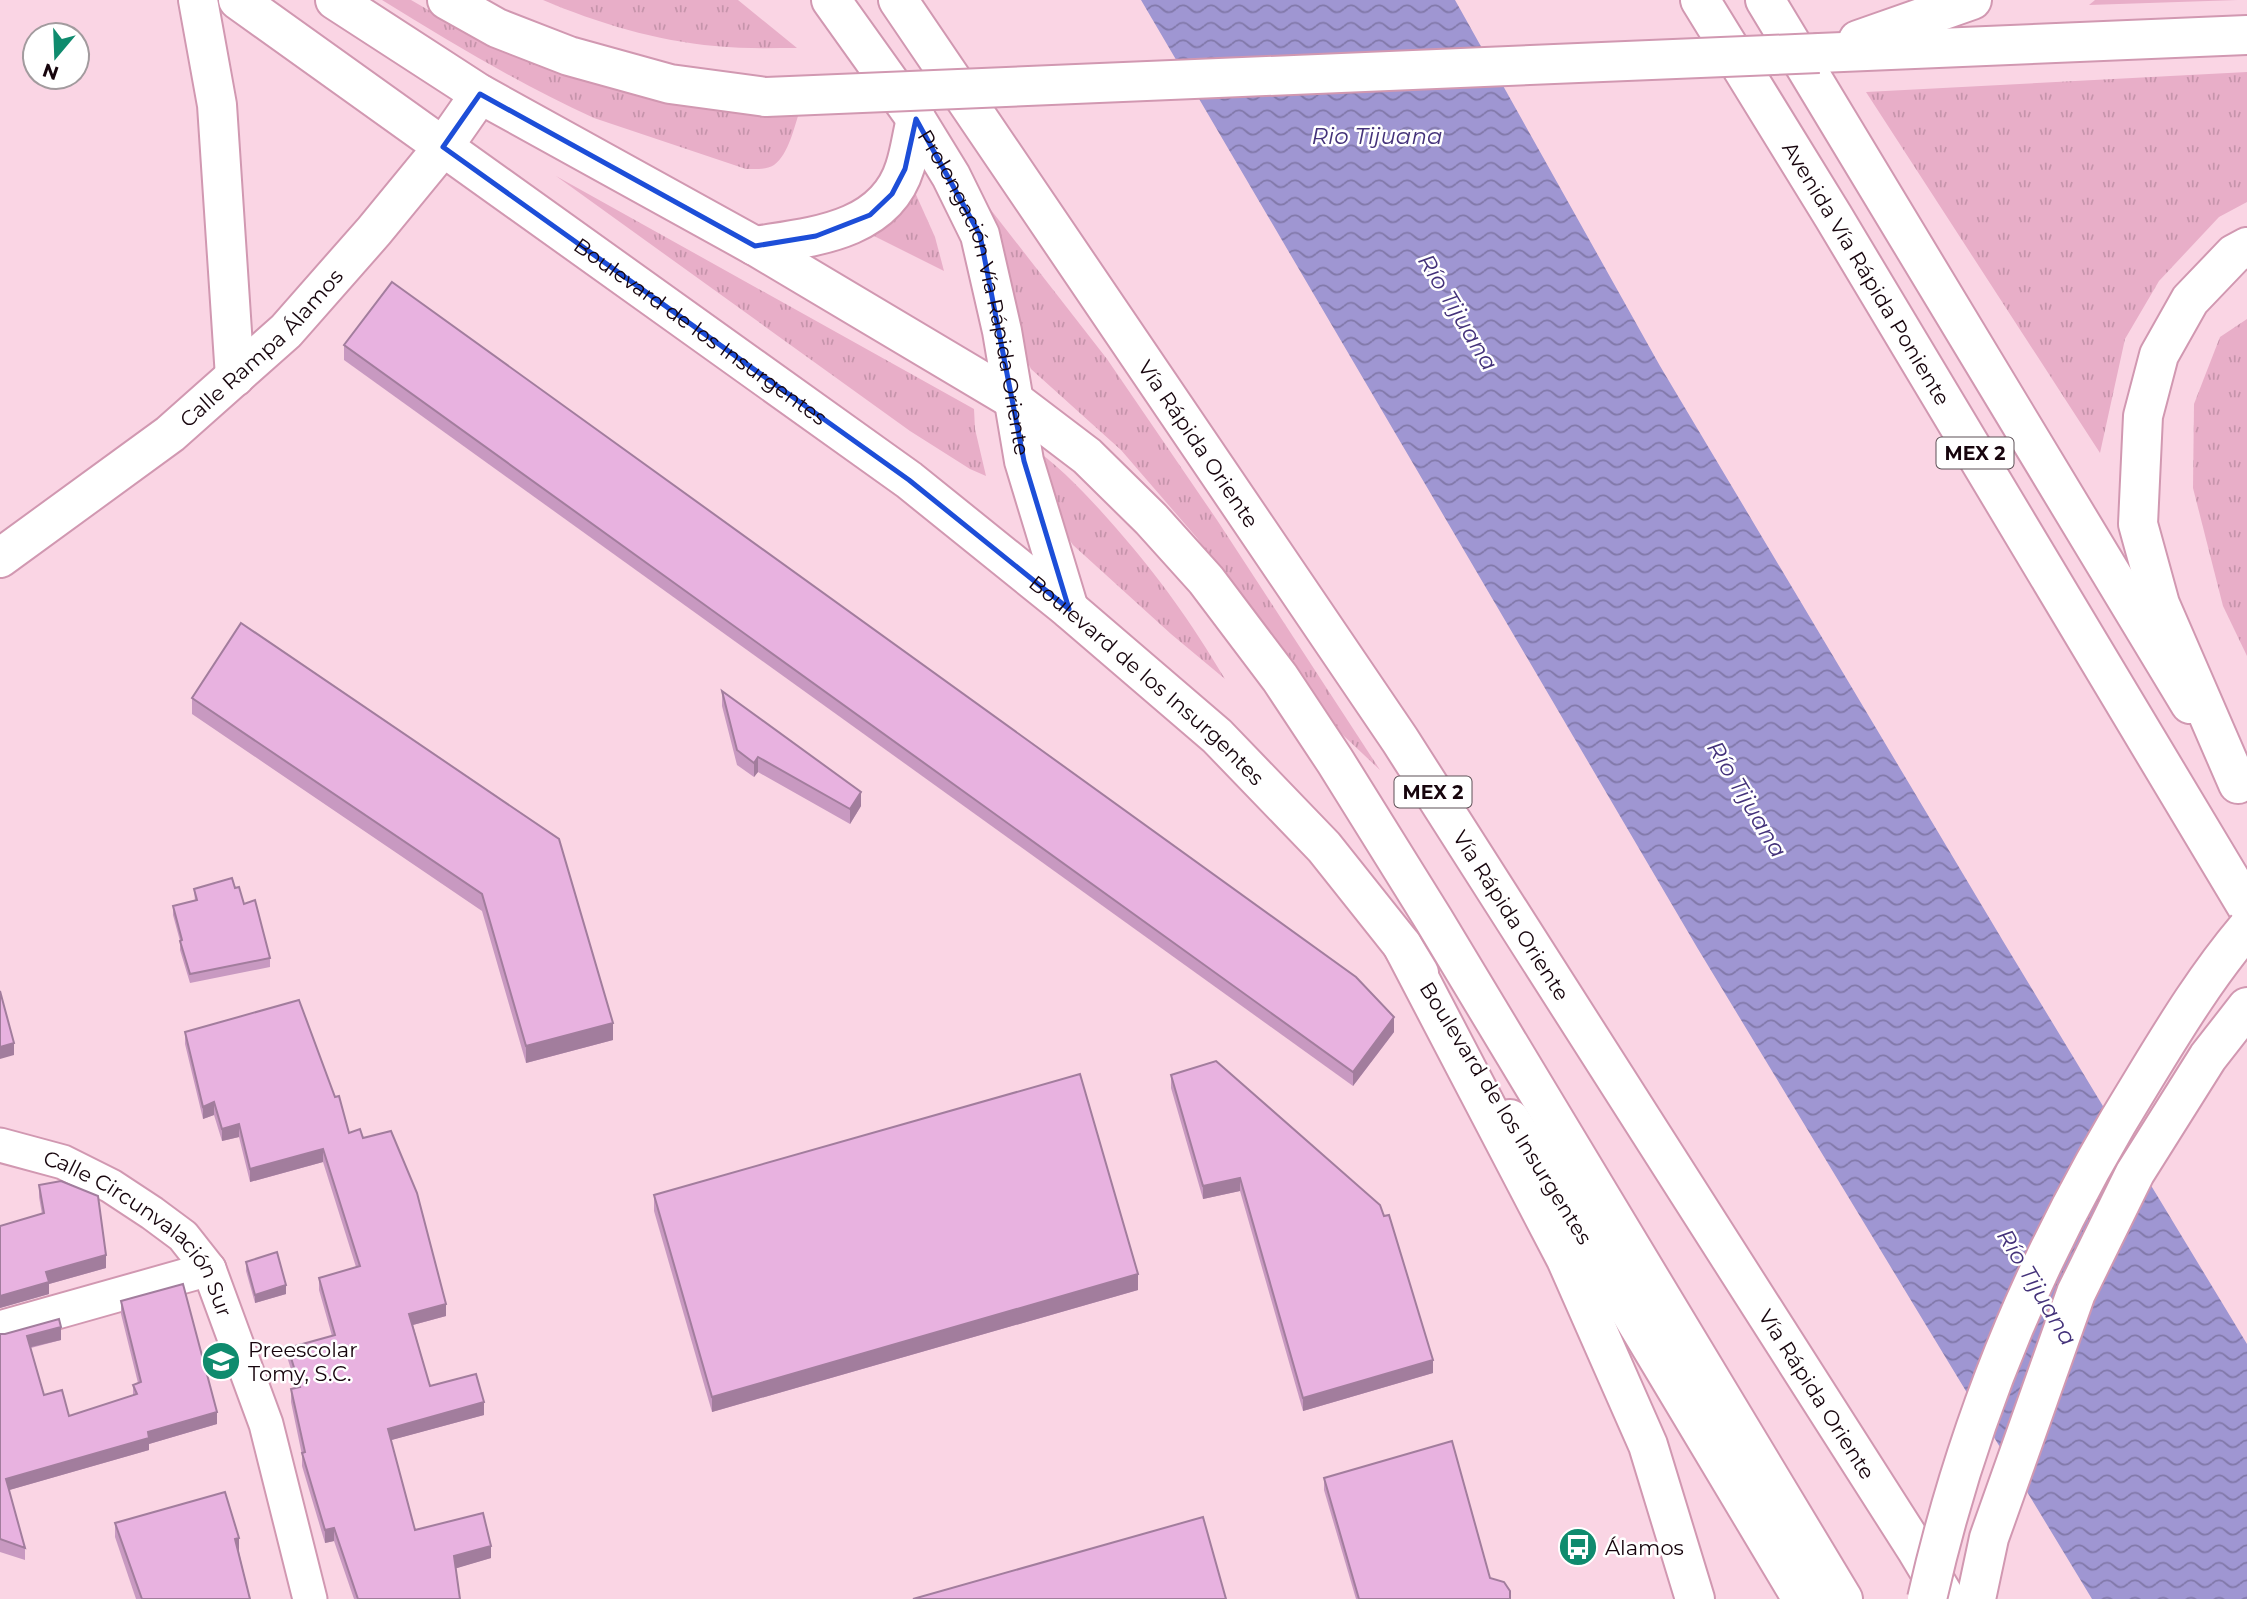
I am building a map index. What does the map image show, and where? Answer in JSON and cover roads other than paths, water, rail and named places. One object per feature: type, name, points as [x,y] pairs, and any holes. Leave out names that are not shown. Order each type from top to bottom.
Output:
[{"type":"main road","points":[[198,0],[217,105],[235,377]]},
{"type":"main road","name":"Boulevard de los Insurgentes","points":[[238,0],[909,480],[1069,609],[1217,736],[1324,847],[1402,945],[1611,1280],[1802,1599]]},
{"type":"main road","name":"Boulevard de los Insurgentes","points":[[335,0],[480,94],[755,246],[1012,399],[1087,456],[1151,519],[1206,580],[1280,678],[1335,761],[1434,920],[1843,1599]]},
{"type":"main road","points":[[447,0],[497,28],[569,56],[670,84],[766,97],[2247,36]]},
{"type":"main road","name":"Prolongación Vía Rápida Oriente","points":[[831,0],[916,119],[951,176],[980,235],[1002,331],[1024,461],[1069,609]]},
{"type":"main road","name":"Vía Rápida Oriente","points":[[898,0],[1400,740],[1946,1599]]},
{"type":"main road","name":"Avenida Vía Rápida Poniente","points":[[1700,0],[1840,228],[2247,907]]},
{"type":"main road","points":[[1765,0],[2243,791]]},
{"type":"main road","points":[[1819,53],[1972,0]]},
{"type":"main road","name":"Calle Rampa Álamos","points":[[0,558],[170,434],[286,331],[443,147],[480,94]]},
{"type":"main road","points":[[755,246],[843,229],[870,215],[892,194],[905,169],[916,119]]},
{"type":"main road","points":[[2243,791],[2160,604],[2138,524],[2143,416],[2159,355],[2190,300],[2234,254],[2247,247]]},
{"type":"main road","points":[[1927,1599],[1944,1526],[1992,1378],[2040,1266],[2114,1126],[2177,1024],[2247,928]]},
{"type":"main road","points":[[1402,945],[1566,1259],[1648,1446],[1695,1599]]},
{"type":"main road","points":[[1976,1599],[1989,1538],[2077,1293],[2135,1173],[2208,1057],[2247,1007]]},
{"type":"street","name":"Calle Circunvalación Sur","points":[[0,1145],[62,1162],[111,1186],[184,1237],[209,1269],[266,1424],[310,1599]]},
{"type":"street","points":[[0,1328],[209,1269]]},
{"type":"water","name":"Rio Tijuana","points":[[1141,0],[1455,0],[1660,366],[2247,1344],[2247,1599],[2092,1599],[1698,949]]},
{"type":"place","name":"Preescolar Tomy, S.C.","points":[[221,1361]]},
{"type":"place","name":"Álamos","points":[[1578,1547]]},
{"type":"water label","name":"Río Tijuana","points":[[1458,312]]},
{"type":"water label","name":"Río Tijuana","points":[[1747,799]]},
{"type":"water label","name":"Río Tijuana","points":[[2037,1287]]}]
